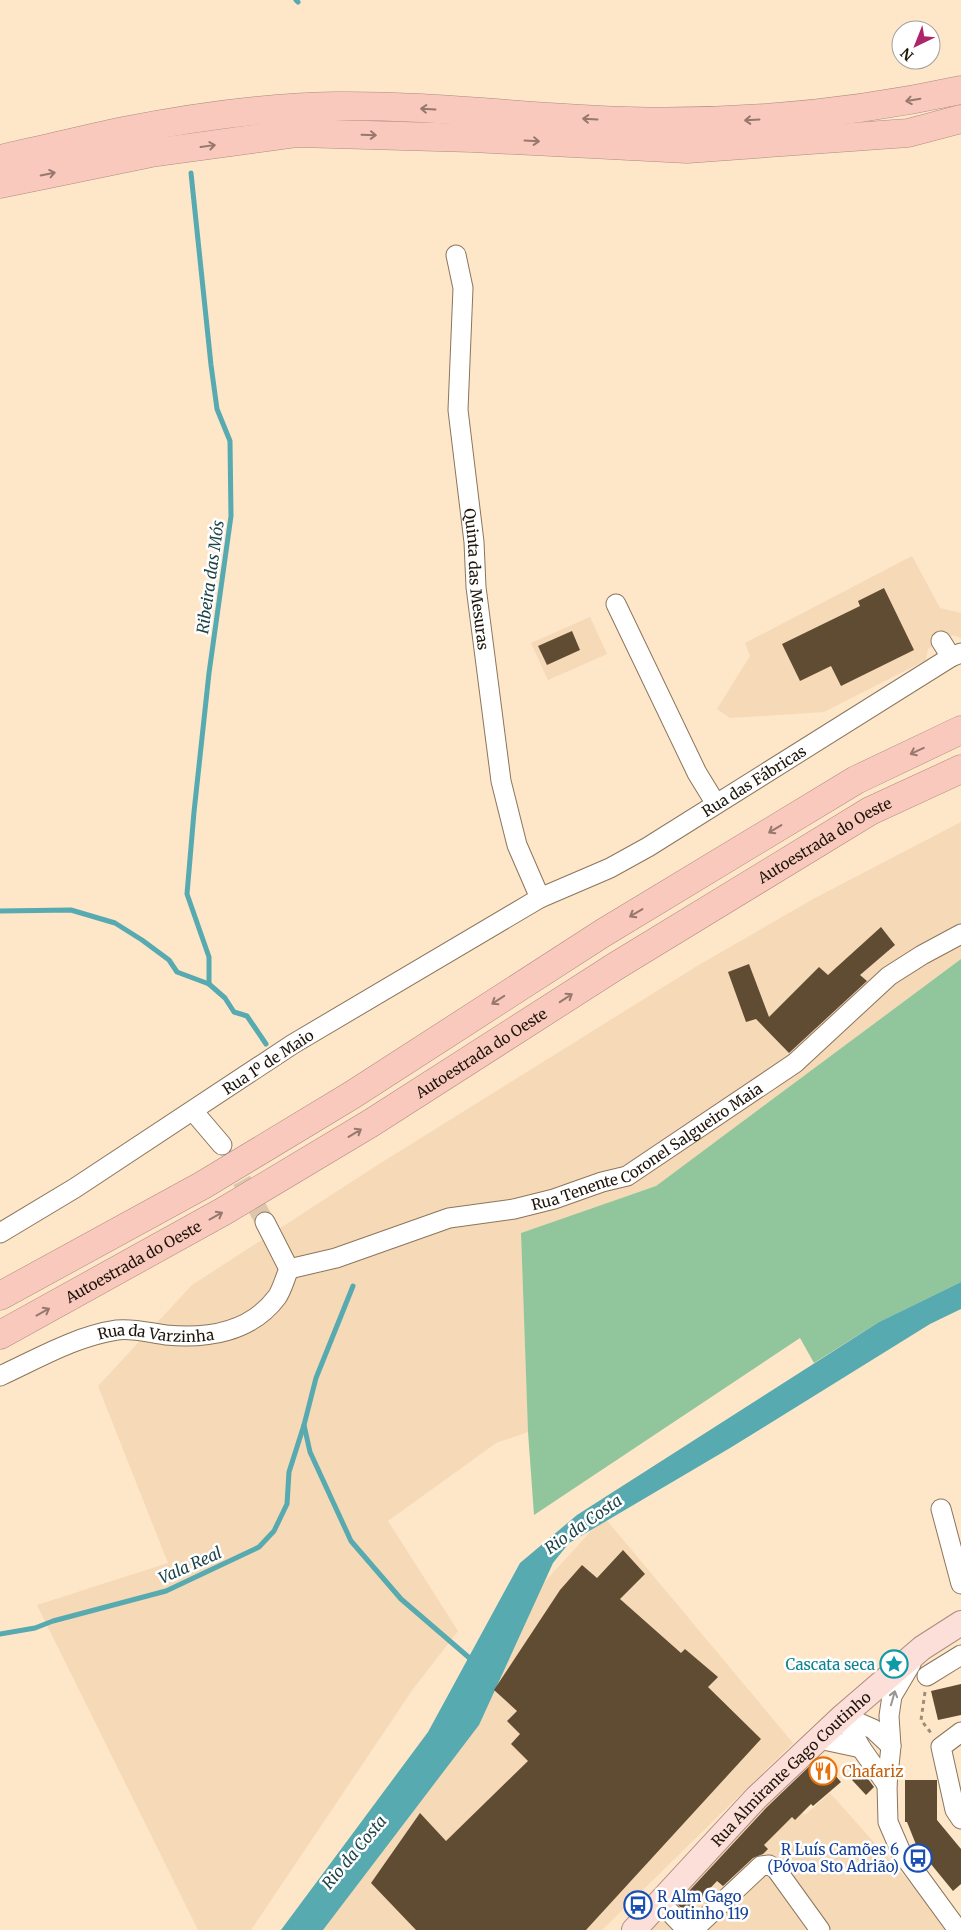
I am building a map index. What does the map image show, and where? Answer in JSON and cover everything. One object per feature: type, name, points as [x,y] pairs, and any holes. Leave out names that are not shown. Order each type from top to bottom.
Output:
[{"type":"highway","points":[[0,159],[195,118],[270,109],[380,107],[626,121],[738,121],[850,111],[961,90]]},
{"type":"highway","points":[[0,184],[151,153],[298,133],[472,138],[687,148],[908,133],[961,119]]},
{"type":"highway","points":[[0,1296],[203,1184],[319,1115],[603,933],[856,780],[961,730]]},
{"type":"highway","name":"Autoestrada do Oeste","points":[[0,1335],[257,1192],[371,1123],[616,966],[870,811],[961,769]]},
{"type":"main road","name":"Rua Almirante Gago Coutinho","points":[[634,1930],[756,1798],[843,1716],[922,1648],[961,1623]]},
{"type":"street","name":"Quinta das Mesuras","points":[[456,255],[463,288],[458,410],[474,542],[476,587],[492,713],[501,780],[514,836],[540,898]]},
{"type":"street","points":[[616,604],[697,773],[716,804]]},
{"type":"street","name":"Rua das Fábricas","points":[[540,898],[610,868],[648,847],[951,651]]},
{"type":"street","name":"Rua 1º de Maio","points":[[0,1233],[75,1188],[293,1044],[540,898]]},
{"type":"street","name":"Rua Tenente Coronel Salgueiro Maia","points":[[289,1269],[336,1258],[449,1218],[546,1201],[627,1176],[795,1063],[889,976],[922,955],[961,934]]},
{"type":"street","points":[[193,1111],[222,1145]]},
{"type":"street","points":[[265,1222],[289,1269]]},
{"type":"street","name":"Rua da Varzinha","points":[[0,1376],[81,1339],[118,1330],[171,1335],[206,1335],[232,1330],[257,1317],[277,1296],[289,1269]]},
{"type":"street","points":[[941,1509],[961,1584]]},
{"type":"street","points":[[922,1648],[892,1696],[889,1716],[891,1746],[887,1785],[888,1822],[901,1852],[958,1930]]},
{"type":"street","points":[[927,1676],[961,1655]]},
{"type":"street","points":[[843,1716],[873,1729],[891,1746]]},
{"type":"street","points":[[843,1716],[860,1748],[887,1785]]},
{"type":"street","points":[[961,1732],[941,1748],[955,1810],[961,1820]]},
{"type":"street","points":[[819,1739],[860,1748]]},
{"type":"street","points":[[660,1902],[685,1928],[696,1929],[761,1866],[769,1865],[776,1869],[820,1930]]},
{"type":"path","points":[[927,1676],[921,1720],[941,1748]]},
{"type":"shaded area","points":[[912,556],[940,608],[961,613],[961,638],[953,635],[928,649],[926,660],[824,712],[730,718],[717,709],[750,656],[745,643]]},
{"type":"shaded area","points":[[590,617],[607,654],[548,680],[531,643]]},
{"type":"shaded area","points":[[961,822],[961,959],[656,1186],[521,1233],[528,1432],[496,1443],[388,1521],[458,1631],[413,1689],[251,1930],[198,1930],[37,1605],[168,1563],[98,1386],[192,1285],[376,1166],[697,966],[815,898]]},
{"type":"shaded area","points":[[604,1517],[793,1743],[602,1930],[309,1930],[517,1612]]},
{"type":"shaded area","points":[[777,1787],[805,1815],[830,1793],[937,1913],[948,1930],[648,1930]]},
{"type":"green space","points":[[961,959],[961,1282],[879,1322],[814,1363],[800,1338],[534,1515],[528,1432],[521,1233],[656,1186]]},
{"type":"water","name":"Rio da Costa","points":[[961,1282],[961,1309],[930,1324],[730,1448],[569,1543],[553,1563],[479,1725],[323,1930],[281,1930],[428,1732],[520,1563],[577,1515],[879,1322]]},
{"type":"building","points":[[884,588],[914,650],[841,686],[831,666],[800,681],[782,644],[860,606],[858,601]]},
{"type":"building","points":[[572,631],[580,650],[547,665],[538,646]]},
{"type":"building","points":[[881,927],[895,945],[860,975],[867,981],[789,1053],[756,1019],[746,1022],[728,972],[749,964],[769,1017],[819,967],[828,975]]},
{"type":"building","points":[[623,1550],[645,1574],[620,1599],[681,1653],[685,1649],[718,1677],[708,1687],[761,1739],[586,1930],[416,1930],[371,1883],[420,1813],[446,1841],[528,1761],[511,1744],[520,1734],[507,1721],[517,1711],[494,1690],[560,1590],[582,1565],[597,1578]]},
{"type":"building","points":[[961,1684],[961,1715],[938,1720],[931,1691]]},
{"type":"building","points":[[819,1757],[841,1782],[813,1806],[811,1804],[795,1820],[792,1817],[764,1845],[768,1849],[763,1854],[753,1858],[723,1886],[717,1881],[687,1913],[677,1904],[766,1808]]},
{"type":"building","points":[[862,1771],[874,1787],[866,1795],[852,1780]]},
{"type":"building","points":[[905,1780],[937,1780],[937,1820],[961,1849],[961,1884],[953,1891],[917,1847],[907,1822],[905,1822]]},
{"type":"waterway","name":"Ribeira das Mós","points":[[191,173],[217,409],[230,441],[231,516],[209,673],[187,894],[209,957],[209,984]]},
{"type":"waterway","points":[[0,911],[71,910],[115,923],[169,960],[177,972],[209,984],[225,998],[234,1012],[247,1016],[266,1044]]},
{"type":"waterway","points":[[353,1286],[316,1378],[304,1425],[310,1452],[351,1541],[401,1599],[473,1661]]},
{"type":"waterway","name":"Vala Real","points":[[0,1634],[35,1628],[53,1621],[166,1591],[259,1547],[274,1531],[287,1504],[289,1472],[304,1425]]},
{"type":"tunnel","points":[[228,1156],[265,1222]]},
{"type":"place","name":"Cascata seca","points":[[894,1664]]},
{"type":"place","name":"Chafariz","points":[[823,1771]]},
{"type":"place","name":"R Luís Camões 6 (Póvoa Sto Adrião)","points":[[918,1858]]},
{"type":"place","name":"R Alm Gago Coutinho 119","points":[[638,1905]]}]
